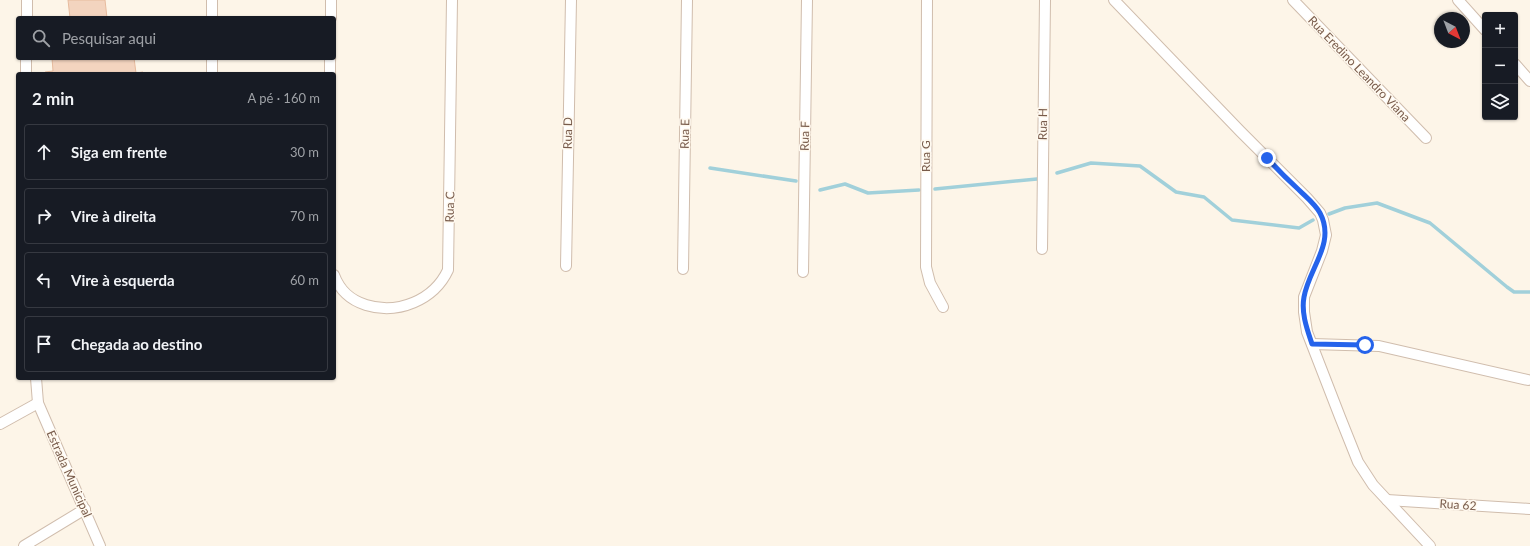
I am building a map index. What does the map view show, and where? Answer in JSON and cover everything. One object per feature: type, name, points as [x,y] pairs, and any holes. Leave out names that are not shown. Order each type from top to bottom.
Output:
[{"type":"street","points":[[27,0],[27,16]]},
{"type":"street","points":[[212,0],[212,16]]},
{"type":"street","points":[[331,0],[331,16]]},
{"type":"street","name":"Rua C","points":[[336,282],[343,292],[362,304],[375,308],[399,308],[417,301],[429,294],[444,279],[448,270],[452,0]]},
{"type":"street","name":"Rua D","points":[[566,266],[571,0]]},
{"type":"street","name":"Rua E","points":[[683,269],[687,0]]},
{"type":"street","name":"Rua F","points":[[803,272],[807,0]]},
{"type":"street","name":"Rua G","points":[[927,0],[926,267],[930,283],[943,307]]},
{"type":"street","name":"Rua H","points":[[1042,249],[1045,0]]},
{"type":"street","points":[[1114,0],[1320,213],[1325,227],[1326,236],[1322,251],[1304,297],[1306,325],[1312,344],[1358,462],[1372,486],[1430,546]]},
{"type":"street","name":"Rua Eredino Leandro Viana","points":[[1292,0],[1426,138]]},
{"type":"street","points":[[1458,0],[1482,27]]},
{"type":"street","points":[[26,60],[26,72]]},
{"type":"street","points":[[212,60],[212,72]]},
{"type":"street","points":[[330,60],[330,72]]},
{"type":"street","points":[[1518,67],[1530,81]]},
{"type":"street","points":[[1312,344],[1379,346],[1528,380]]},
{"type":"street","name":"Estrada Municipal","points":[[36,380],[38,402],[100,546]]},
{"type":"street","points":[[0,424],[38,402]]},
{"type":"street","name":"Rua 62","points":[[1386,500],[1530,510]]},
{"type":"street","points":[[24,546],[84,509]]},
{"type":"building","points":[[68,0],[105,0],[107,16],[70,16]]},
{"type":"building","points":[[52,60],[134,60],[136,72],[45,72],[53,71]]},
{"type":"waterway","points":[[1057,173],[1091,163],[1140,166],[1176,192],[1204,197],[1232,220],[1299,228],[1313,220]]},
{"type":"waterway","points":[[710,168],[796,181]]},
{"type":"waterway","points":[[935,189],[1037,179]]},
{"type":"waterway","points":[[820,190],[845,184],[868,193],[919,190]]},
{"type":"waterway","points":[[1329,214],[1345,208],[1377,203],[1430,223],[1514,292],[1530,292]]},
{"type":"route","points":[[1267,158],[1317,208],[1325,227],[1326,236],[1322,251],[1304,297],[1306,325],[1312,344],[1365,345]]}]
